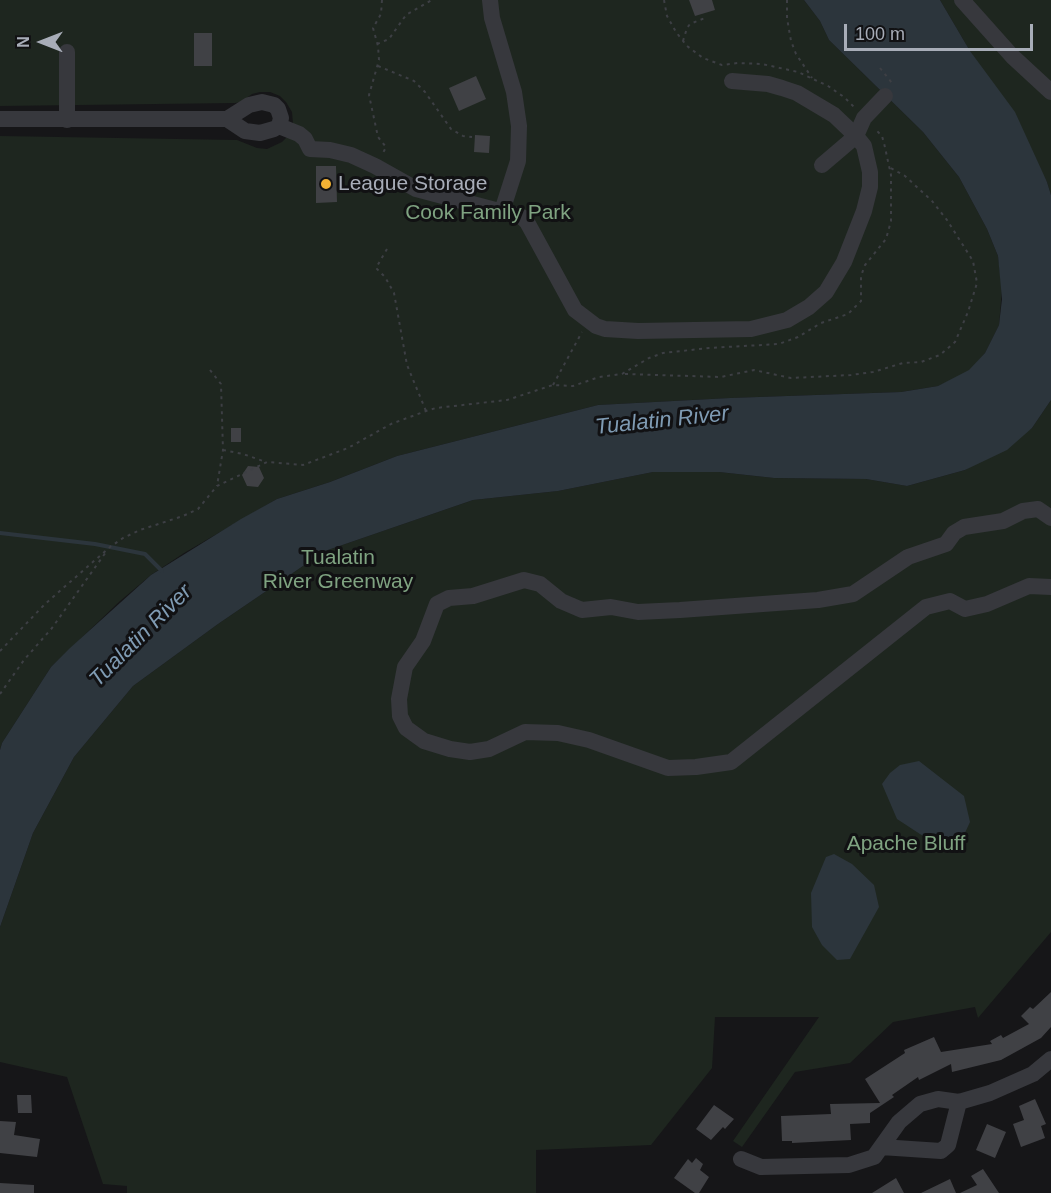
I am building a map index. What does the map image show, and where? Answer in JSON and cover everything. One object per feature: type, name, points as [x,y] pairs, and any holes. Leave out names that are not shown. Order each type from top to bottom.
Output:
[{"type":"street","points":[[490,0],[492,18],[514,92],[519,126],[518,161],[502,211]]},
{"type":"street","points":[[962,0],[1012,56],[1051,92]]},
{"type":"street","points":[[67,52],[67,120]]},
{"type":"street","points":[[226,119],[240,129],[252,133],[267,132],[279,126],[299,134],[310,149],[342,152],[375,166],[416,189],[522,217],[527,222],[575,310],[588,321],[605,329],[751,329],[787,320],[809,307],[826,292],[844,262],[864,211],[870,187],[870,172],[864,146],[834,115],[797,93],[768,84],[732,81]]},
{"type":"street","points":[[822,165],[856,136],[864,118],[885,96]]},
{"type":"street","points":[[0,119],[226,119],[249,105],[262,102],[274,105],[278,109],[281,118],[279,126]]},
{"type":"street","points":[[1051,518],[1038,509],[1023,511],[1003,521],[964,527],[954,533],[946,544],[908,557],[853,594],[818,600],[638,612],[611,607],[582,610],[561,601],[540,584],[524,580],[473,596],[449,598],[437,604],[423,641],[405,667],[399,699],[400,716],[406,728],[424,741],[470,752],[489,749],[525,732],[558,733],[589,740],[668,768],[731,762],[926,607],[950,601],[965,609],[987,604],[1029,586],[1051,587]]},
{"type":"street","points":[[741,1159],[761,1167],[849,1164],[874,1157],[899,1122],[920,1104],[938,1100],[959,1102],[990,1093],[1033,1074],[1051,1059]]},
{"type":"street","points":[[881,1147],[941,1151],[948,1145],[959,1102]]},
{"type":"path","points":[[375,166],[386,147],[378,137],[370,103],[369,87],[377,65],[377,44],[373,28],[381,14],[382,0]]},
{"type":"path","points":[[377,44],[389,39],[406,15],[432,0]]},
{"type":"path","points":[[622,374],[649,358],[663,353],[779,344],[798,337],[821,323],[848,314],[861,302],[861,276],[865,265],[886,239],[891,212],[889,167],[882,136],[844,97],[812,78],[762,64],[716,64],[695,52],[683,41],[667,16],[664,0]]},
{"type":"path","points":[[787,0],[786,18],[790,41],[812,78]]},
{"type":"path","points":[[683,41],[690,24],[705,18]]},
{"type":"path","points":[[377,65],[414,81],[425,92],[451,129],[463,136],[472,137]]},
{"type":"path","points":[[223,450],[267,462],[303,465],[348,448],[392,424],[436,408],[507,400],[553,385],[573,386],[599,377],[622,374],[721,377],[754,370],[791,378],[850,375],[873,372],[903,363],[921,363],[940,355],[955,342],[968,312],[977,283],[973,261],[932,201],[905,176],[889,167]]},
{"type":"path","points":[[387,249],[375,268],[385,277],[394,293],[407,365],[426,411]]},
{"type":"path","points":[[553,385],[588,321]]},
{"type":"path","points":[[210,370],[221,384],[223,450],[217,486]]},
{"type":"path","points":[[0,651],[72,578],[110,547],[140,530],[198,509],[217,486],[267,462]]},
{"type":"path","points":[[0,694],[110,547]]},
{"type":"green space","name":"Cook Family Park","points":[[0,0],[804,0],[820,21],[829,40],[923,132],[959,177],[987,229],[998,256],[1002,289],[999,325],[985,353],[968,373],[938,386],[901,392],[598,405],[397,456],[330,482],[277,499],[184,553],[151,575],[120,601],[51,667],[2,743],[0,750],[0,136],[237,140],[257,148],[267,149],[282,142],[289,135],[293,123],[292,112],[286,102],[280,96],[270,92],[252,94],[241,102],[235,103],[0,106]]},
{"type":"green space","points":[[940,0],[1051,0],[1051,195],[1047,182]]},
{"type":"green space","points":[[1051,400],[1051,932],[978,1018],[975,1007],[893,1022],[850,1063],[795,1072],[742,1147],[733,1141],[819,1017],[715,1017],[712,1068],[651,1145],[536,1150],[536,1193],[127,1193],[127,1186],[103,1184],[67,1077],[0,1062],[0,927],[33,833],[74,757],[133,686],[218,624],[325,551],[473,500],[558,491],[653,472],[719,472],[774,478],[866,479],[907,486],[965,470],[1032,428]]},
{"type":"water","name":"Tualatin River","points":[[804,0],[940,0],[970,51],[1015,112],[1051,195],[1051,400],[1032,428],[1007,450],[965,470],[907,486],[866,479],[774,478],[719,472],[653,472],[558,491],[473,500],[325,551],[218,624],[133,686],[74,757],[33,833],[0,927],[0,750],[2,743],[51,667],[70,648],[151,575],[241,519],[277,499],[330,482],[397,456],[598,405],[901,392],[938,386],[969,370],[985,353],[999,325],[1002,299],[998,256],[987,229],[959,177],[923,132],[829,40],[820,21]]},
{"type":"water","points":[[919,761],[964,796],[970,822],[963,837],[936,839],[923,836],[897,819],[882,784],[900,765]]},
{"type":"water","points":[[834,854],[852,864],[874,885],[879,907],[850,959],[837,960],[822,945],[812,927],[811,893],[826,857]]},
{"type":"building","points":[[689,0],[712,0],[715,10],[695,16]]},
{"type":"building","points":[[194,33],[212,33],[212,66],[194,66]]},
{"type":"building","points":[[476,76],[486,99],[459,111],[449,88]]},
{"type":"building","points":[[475,135],[490,136],[489,153],[474,152]]},
{"type":"building","name":"League Storage","points":[[316,166],[336,166],[337,202],[316,203]]},
{"type":"building","points":[[231,428],[241,428],[241,442],[231,442]]},
{"type":"building","points":[[248,466],[259,467],[264,478],[258,487],[247,486],[242,475]]},
{"type":"building","points":[[1051,992],[1051,1027],[1041,1038],[1001,1060],[952,1072],[951,1064],[919,1080],[918,1077],[870,1113],[870,1123],[850,1124],[851,1140],[792,1143],[792,1141],[782,1141],[781,1116],[831,1114],[830,1104],[880,1103],[865,1079],[905,1053],[904,1050],[934,1037],[941,1052],[992,1044],[990,1041],[1001,1035],[1003,1038],[1029,1024],[1021,1016],[1030,1007],[1033,1009]]},
{"type":"building","points":[[17,1095],[31,1095],[32,1113],[18,1113]]},
{"type":"building","points":[[1035,1099],[1046,1124],[1041,1126],[1045,1138],[1021,1147],[1013,1124],[1024,1120],[1019,1106]]},
{"type":"building","points":[[714,1105],[734,1119],[711,1140],[696,1129]]},
{"type":"building","points":[[0,1121],[16,1122],[14,1135],[40,1139],[37,1157],[0,1153]]},
{"type":"building","points":[[987,1124],[1006,1132],[995,1158],[976,1150]]},
{"type":"building","points":[[696,1158],[703,1164],[700,1170],[709,1177],[699,1193],[695,1193],[674,1178],[688,1159],[692,1163]]},
{"type":"building","points":[[983,1169],[999,1193],[960,1193],[977,1185],[971,1176]]},
{"type":"building","points":[[896,1178],[904,1193],[872,1193]]},
{"type":"building","points":[[950,1179],[956,1193],[921,1193]]},
{"type":"building","points":[[0,1183],[34,1185],[34,1193],[0,1193]]},
{"type":"waterway","points":[[0,533],[95,544],[145,554],[162,571]]},
{"type":"place","name":"League Storage","points":[[326,184]]},
{"type":"park label","name":"Tualatin River Greenway","points":[[338,570]]},
{"type":"park label","name":"Apache Bluff","points":[[906,844]]}]
